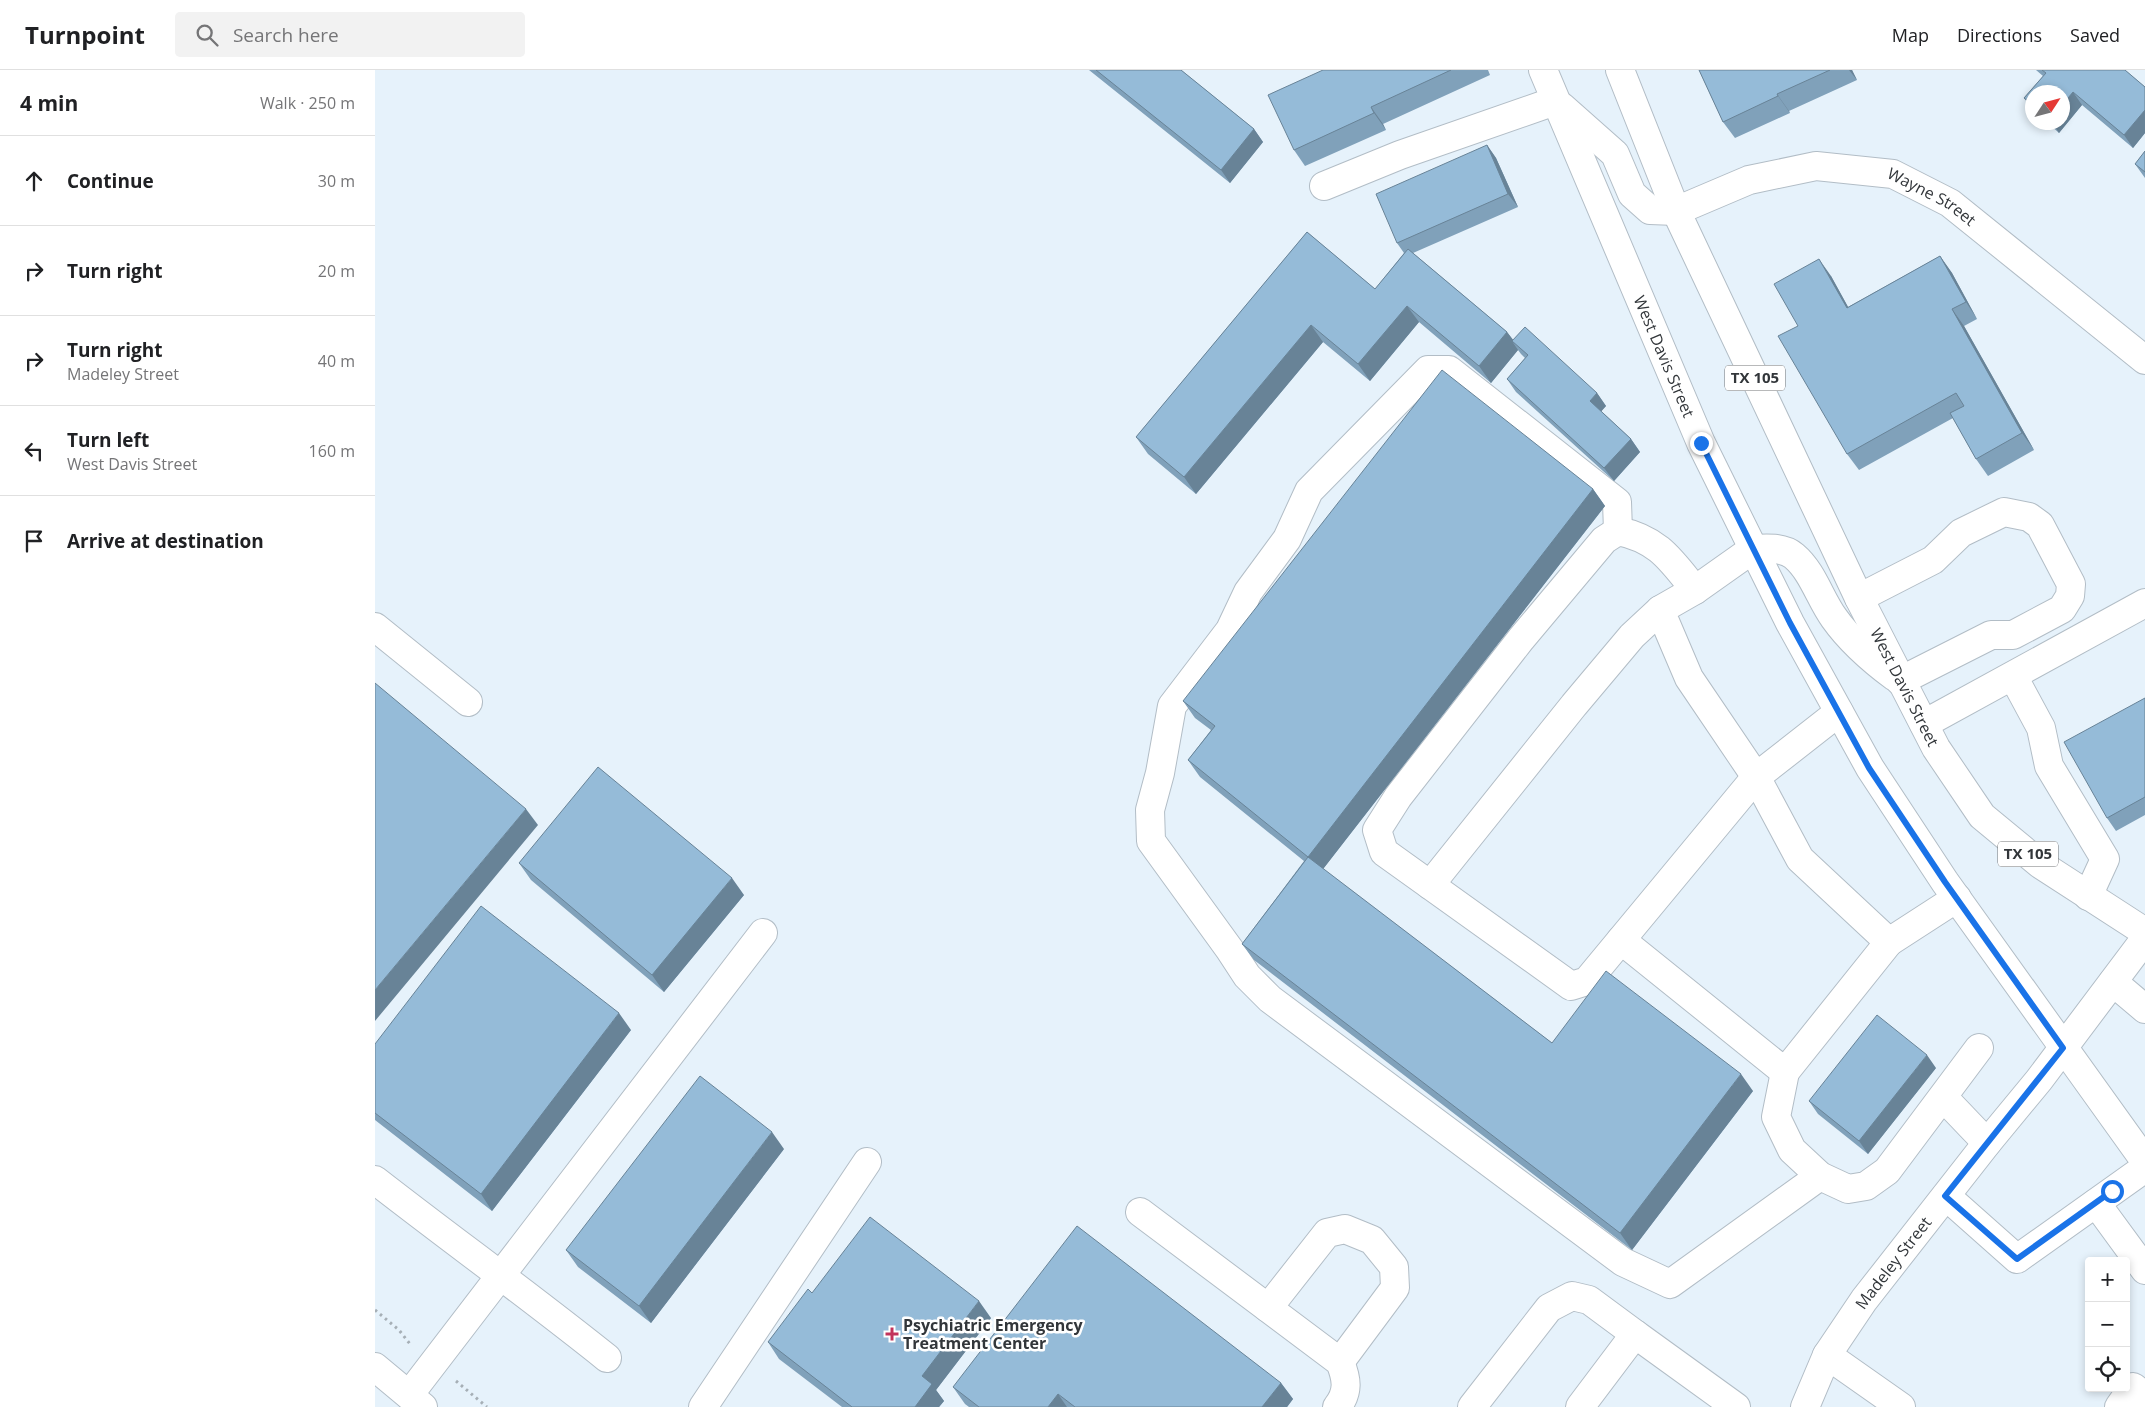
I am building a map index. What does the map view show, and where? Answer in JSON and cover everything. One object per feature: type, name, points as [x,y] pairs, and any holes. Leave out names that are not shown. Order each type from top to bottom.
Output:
[{"type":"main road","name":"West Davis Street","points":[[1543,70],[1701,443],[1790,623],[1869,768],[1957,898],[2145,1161]]},
{"type":"main road","name":"West Davis Street","points":[[1620,70],[1676,211],[1859,598],[1936,748],[1982,816],[2041,864],[2145,932]]},
{"type":"main road","points":[[1324,186],[1400,155],[1555,101],[1615,154],[1632,194],[1650,210],[1676,211]]},
{"type":"main road","name":"Wayne Street","points":[[1676,211],[1749,180],[1815,166],[1893,174],[1950,203],[2145,360]]},
{"type":"main road","points":[[1618,531],[1617,502],[1449,370],[1429,370],[1309,491],[1287,539],[1248,592],[1230,630],[1172,706],[1160,773],[1150,810],[1151,841],[1247,976],[1270,999],[1623,1262],[1670,1284],[1820,1176]]},
{"type":"main road","points":[[1430,885],[1574,705],[1633,636],[1660,610],[1695,590],[1753,549],[1774,548],[1793,555],[1804,568],[1834,618],[1868,657],[1901,681],[1991,635],[2013,635],[2062,609],[2070,596],[2071,584],[2040,525],[2029,517],[2004,512],[1961,534],[1933,560],[1859,598]]},
{"type":"main road","points":[[1695,590],[1667,554],[1637,535],[1618,531],[1604,540],[1521,639],[1398,797],[1377,830],[1384,852],[1571,986],[1587,981],[1756,777],[1839,712]]},
{"type":"main road","points":[[1924,724],[2145,603]]},
{"type":"main road","points":[[1660,610],[1689,678],[1756,777],[1800,859],[1889,942]]},
{"type":"main road","points":[[375,627],[468,702]]},
{"type":"main road","points":[[2013,676],[2041,728],[2049,766],[2105,859],[2089,896]]},
{"type":"main road","points":[[1957,898],[1889,942],[1785,1072],[1776,1117],[1792,1150],[1820,1176],[1848,1189],[1866,1186],[1887,1171],[1979,1048]]},
{"type":"main road","points":[[378,1374],[416,1401],[501,1276],[763,933]]},
{"type":"main road","name":"Madeley Street","points":[[1805,1407],[1827,1355],[1864,1300],[2063,1048],[2145,939]]},
{"type":"main road","points":[[1621,940],[1785,1072]]},
{"type":"main road","points":[[2113,982],[2145,1009]]},
{"type":"main road","points":[[1943,1098],[1987,1143]]},
{"type":"main road","points":[[715,1403],[867,1162]]},
{"type":"main road","points":[[1945,1196],[2017,1259],[2145,1168]]},
{"type":"main road","points":[[375,1180],[607,1358]]},
{"type":"main road","points":[[2096,1202],[2145,1270]]},
{"type":"main road","points":[[1139,1212],[1340,1362],[1345,1374],[1347,1389],[1337,1407]]},
{"type":"main road","points":[[1268,1308],[1327,1233],[1345,1229],[1372,1240],[1394,1267],[1395,1288],[1340,1362]]},
{"type":"main road","points":[[1472,1407],[1549,1308],[1572,1296],[1589,1300],[1736,1407]]},
{"type":"main road","points":[[1580,1407],[1635,1334]]},
{"type":"main road","points":[[1827,1355],[1901,1407]]},
{"type":"building","points":[[1096,70],[1181,70],[1254,129],[1221,170]]},
{"type":"building","points":[[1323,70],[1451,70],[1371,107],[1374,113],[1294,150],[1268,95]]},
{"type":"building","points":[[1699,70],[1830,70],[1777,94],[1778,96],[1723,122]]},
{"type":"building","points":[[2042,70],[2125,70],[2145,87],[2145,110],[2124,135],[2073,92],[2070,96],[2070,85],[2035,85],[2046,73]]},
{"type":"building","points":[[1487,145],[1508,194],[1397,243],[1376,194]]},
{"type":"building","points":[[2145,151],[2145,172],[2135,164]]},
{"type":"building","points":[[1307,232],[1375,289],[1408,249],[1507,332],[1479,366],[1407,306],[1358,364],[1311,325],[1184,477],[1136,437]]},
{"type":"building","points":[[1940,256],[1966,302],[1952,309],[2022,433],[1976,459],[1950,413],[1964,406],[1956,393],[1847,454],[1778,336],[1798,326],[1774,284],[1819,259],[1847,308]]},
{"type":"building","points":[[1525,327],[1597,393],[1590,401],[1631,439],[1604,468],[1507,379],[1528,355],[1512,341]]},
{"type":"building","points":[[1442,370],[1593,489],[1308,857],[1188,760],[1215,726],[1183,701]]},
{"type":"building","points":[[375,683],[526,809],[375,990]]},
{"type":"building","points":[[2145,698],[2145,797],[2107,818],[2064,742]]},
{"type":"building","points":[[598,767],[732,878],[652,975],[519,863]]},
{"type":"building","points":[[1308,857],[1552,1043],[1606,971],[1741,1074],[1620,1233],[1242,944]]},
{"type":"building","points":[[481,906],[619,1013],[481,1194],[375,1113],[375,1044]]},
{"type":"building","points":[[1877,1015],[1927,1055],[1859,1141],[1809,1101]]},
{"type":"building","points":[[700,1076],[772,1132],[639,1306],[566,1250]]},
{"type":"building","points":[[870,1217],[979,1301],[922,1376],[932,1384],[915,1407],[852,1407],[768,1342],[808,1289],[812,1293]]},
{"type":"building","points":[[1077,1226],[1281,1383],[1262,1407],[1075,1407],[1058,1394],[1048,1407],[979,1407],[953,1387]]},
{"type":"place","name":"Psychiatric Emergency Treatment Center","points":[[892,1334]]},
{"type":"route","points":[[1701,443],[1790,623],[1869,768],[1945,882],[2063,1048],[1945,1196],[2017,1259],[2112,1191]]}]
